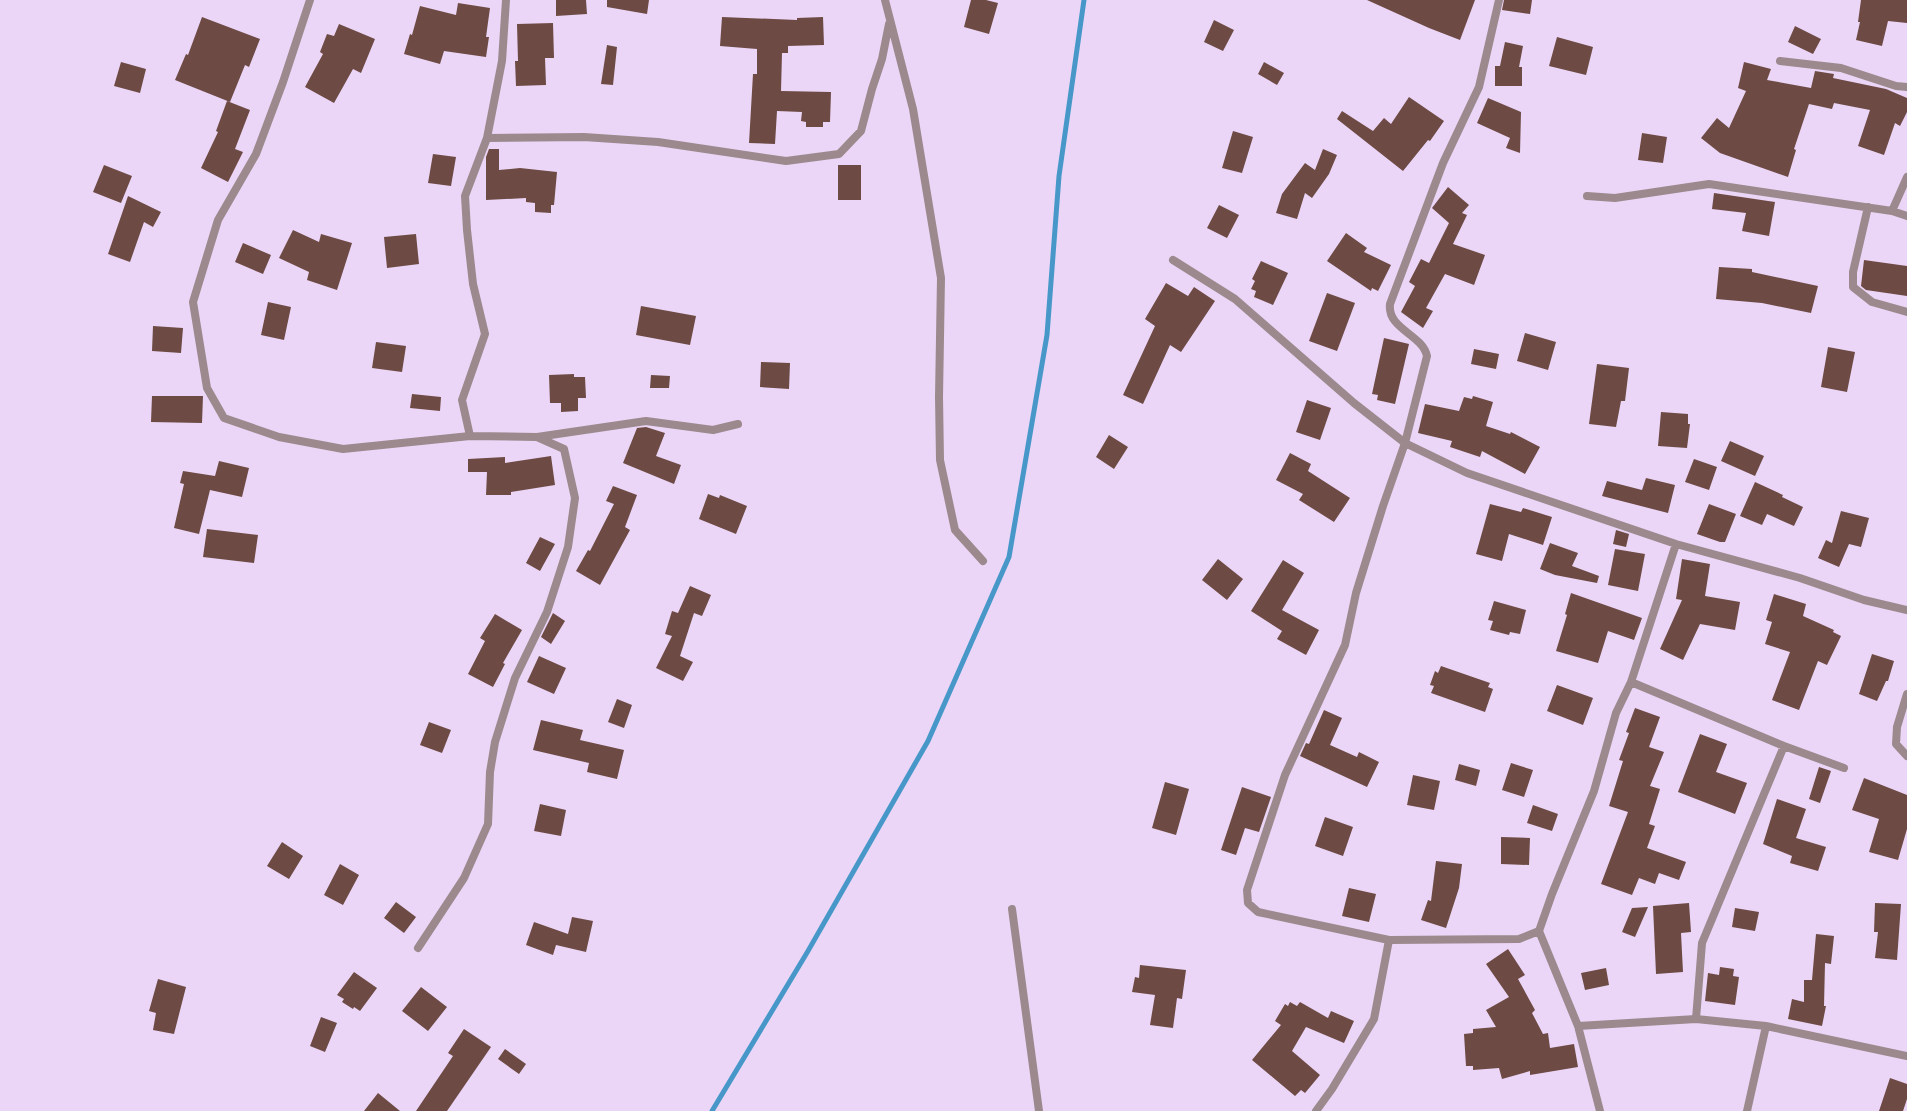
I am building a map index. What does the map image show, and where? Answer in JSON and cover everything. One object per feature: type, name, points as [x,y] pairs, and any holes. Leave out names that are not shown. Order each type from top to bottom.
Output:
[{"type":"street","points":[[310,0],[283,82],[256,154],[218,220],[193,302],[207,388],[224,418],[286,439],[343,449],[470,436],[537,437],[646,421],[713,430],[738,424]]},
{"type":"street","points":[[470,436],[462,400],[485,334],[473,284],[465,196],[487,138],[502,61],[506,0]]},
{"type":"street","points":[[885,0],[889,22],[913,109],[941,278],[939,397],[940,460],[955,530],[983,561]]},
{"type":"street","points":[[1499,0],[1479,87],[1443,163],[1390,304],[1389,312],[1395,322],[1425,348],[1427,356],[1405,443],[1383,506],[1356,593],[1345,645],[1285,775],[1246,890],[1248,903],[1258,912],[1389,940],[1519,939],[1539,931]]},
{"type":"street","points":[[487,138],[584,137],[658,142],[786,161],[839,154],[861,131],[882,59],[889,22]]},
{"type":"street","points":[[1780,61],[1841,68],[1896,86],[1907,87]]},
{"type":"street","points":[[1892,211],[1907,177]]},
{"type":"street","points":[[1587,196],[1615,198],[1709,184],[1868,207],[1892,211],[1907,216]]},
{"type":"street","points":[[1868,207],[1853,272],[1853,287],[1872,302],[1907,312]]},
{"type":"street","points":[[1173,260],[1235,299],[1354,403],[1405,443],[1467,474],[1676,544],[1800,578],[1864,600],[1907,610]]},
{"type":"street","points":[[418,948],[464,878],[488,824],[490,772],[495,742],[515,678],[547,612],[568,548],[575,498],[564,449],[537,437]]},
{"type":"street","points":[[1600,1111],[1578,1026],[1539,931],[1552,894],[1594,791],[1616,713],[1632,682],[1676,544]]},
{"type":"street","points":[[1632,682],[1784,746],[1844,768]]},
{"type":"street","points":[[1907,694],[1898,727],[1896,744],[1907,756]]},
{"type":"street","points":[[1696,1018],[1702,942],[1784,746]]},
{"type":"street","points":[[1012,909],[1039,1111]]},
{"type":"street","points":[[1316,1111],[1332,1089],[1374,1020],[1389,940]]},
{"type":"street","points":[[1578,1026],[1696,1018],[1766,1026],[1907,1056]]},
{"type":"street","points":[[1747,1111],[1766,1026]]},
{"type":"building","points":[[556,0],[586,0],[587,14],[556,16]]},
{"type":"building","points":[[607,0],[649,0],[647,14],[607,7]]},
{"type":"building","points":[[971,0],[986,0],[998,3],[989,34],[964,27]]},
{"type":"building","points":[[1367,0],[1475,0],[1460,40],[1429,28]]},
{"type":"building","points":[[1504,0],[1532,0],[1530,14],[1502,10]]},
{"type":"building","points":[[1861,0],[1907,0],[1907,23],[1888,21],[1882,46],[1856,40],[1860,22],[1858,22]]},
{"type":"building","points":[[458,3],[490,8],[486,37],[489,37],[486,57],[444,51],[440,64],[404,54],[410,34],[412,35],[420,6],[456,15]]},
{"type":"building","points":[[202,17],[260,39],[249,67],[245,65],[230,102],[175,80],[186,54],[188,55]]},
{"type":"building","points":[[722,17],[797,20],[797,18],[823,17],[824,45],[788,46],[788,53],[782,53],[781,91],[831,92],[830,122],[823,122],[823,127],[806,127],[806,122],[801,121],[802,112],[777,111],[775,144],[749,143],[753,74],[757,74],[757,49],[720,46]]},
{"type":"building","points":[[1214,20],[1234,30],[1223,51],[1204,42]]},
{"type":"building","points":[[553,23],[554,58],[545,58],[546,85],[516,86],[515,61],[518,61],[517,24]]},
{"type":"building","points":[[339,24],[375,39],[361,73],[353,69],[334,103],[305,87],[323,54],[320,52],[327,34],[334,36]]},
{"type":"building","points":[[1795,26],[1821,39],[1813,54],[1788,42]]},
{"type":"building","points":[[1557,37],[1593,47],[1586,75],[1549,66]]},
{"type":"building","points":[[1505,42],[1523,46],[1519,67],[1522,67],[1522,86],[1495,86],[1495,66],[1500,66]]},
{"type":"building","points":[[607,45],[617,47],[613,85],[601,84]]},
{"type":"building","points":[[121,62],[146,69],[140,93],[114,86]]},
{"type":"building","points":[[1264,62],[1284,73],[1277,85],[1258,74]]},
{"type":"building","points":[[1744,62],[1771,69],[1767,80],[1811,88],[1815,71],[1834,74],[1833,78],[1886,89],[1907,98],[1907,112],[1900,126],[1895,123],[1884,155],[1858,146],[1870,110],[1834,103],[1832,109],[1809,104],[1794,149],[1796,150],[1788,177],[1720,153],[1701,138],[1717,118],[1729,128],[1746,91],[1738,88]]},
{"type":"building","points":[[1409,97],[1444,121],[1430,141],[1428,140],[1403,171],[1337,119],[1342,111],[1373,131],[1384,118],[1391,124]]},
{"type":"building","points":[[1488,98],[1521,112],[1520,153],[1506,148],[1510,138],[1477,123]]},
{"type":"building","points":[[227,101],[250,110],[235,149],[243,152],[228,182],[201,168],[218,132],[216,131]]},
{"type":"building","points":[[1233,131],[1253,137],[1242,173],[1222,168]]},
{"type":"building","points":[[1642,133],[1667,137],[1663,163],[1638,160]]},
{"type":"building","points":[[489,149],[499,149],[499,170],[520,168],[557,172],[554,205],[551,205],[551,213],[535,212],[535,203],[526,202],[526,198],[486,200],[486,157]]},
{"type":"building","points":[[1323,149],[1337,155],[1329,174],[1312,198],[1305,193],[1297,219],[1276,213],[1282,194],[1305,163],[1315,170]]},
{"type":"building","points":[[433,154],[456,157],[451,186],[428,183]]},
{"type":"building","points":[[104,165],[132,176],[121,203],[93,192]]},
{"type":"building","points":[[838,165],[861,165],[861,200],[838,200]]},
{"type":"building","points":[[1448,187],[1469,205],[1462,213],[1467,215],[1453,244],[1485,255],[1474,285],[1445,274],[1426,308],[1433,311],[1423,328],[1401,312],[1415,286],[1409,282],[1421,259],[1429,263],[1449,223],[1432,208]]},
{"type":"building","points":[[1714,193],[1775,202],[1769,236],[1742,231],[1746,213],[1712,209]]},
{"type":"building","points":[[128,196],[161,212],[153,227],[144,222],[130,262],[108,254]]},
{"type":"building","points":[[1219,205],[1239,215],[1227,238],[1207,228]]},
{"type":"building","points":[[293,230],[319,242],[321,234],[352,243],[337,290],[307,280],[309,272],[279,258]]},
{"type":"building","points":[[1346,233],[1367,248],[1364,252],[1391,265],[1378,291],[1372,288],[1371,291],[1327,261]]},
{"type":"building","points":[[416,234],[419,264],[387,268],[384,237]]},
{"type":"building","points":[[243,243],[271,255],[263,274],[235,262]]},
{"type":"building","points":[[1864,260],[1907,266],[1907,296],[1866,290],[1861,286]]},
{"type":"building","points":[[1261,261],[1288,273],[1273,305],[1254,297],[1256,291],[1251,289],[1255,281],[1252,279]]},
{"type":"building","points":[[1719,267],[1752,269],[1752,272],[1818,286],[1811,313],[1762,303],[1716,299]]},
{"type":"building","points":[[1166,283],[1188,296],[1194,287],[1215,301],[1181,352],[1170,345],[1143,404],[1123,395],[1155,326],[1145,319]]},
{"type":"building","points":[[1327,293],[1355,303],[1337,351],[1309,341]]},
{"type":"building","points":[[268,302],[291,307],[284,340],[261,335]]},
{"type":"building","points":[[641,306],[696,316],[690,345],[636,335]]},
{"type":"building","points":[[153,326],[183,328],[181,353],[152,351]]},
{"type":"building","points":[[1525,333],[1556,342],[1548,370],[1517,361]]},
{"type":"building","points":[[1384,338],[1409,344],[1395,404],[1377,400],[1378,395],[1372,394]]},
{"type":"building","points":[[376,342],[406,346],[402,372],[372,368]]},
{"type":"building","points":[[1828,347],[1855,352],[1847,392],[1821,387]]},
{"type":"building","points":[[1474,349],[1499,354],[1496,369],[1471,364]]},
{"type":"building","points":[[761,362],[790,363],[789,389],[760,387]]},
{"type":"building","points":[[1597,364],[1629,368],[1625,401],[1621,401],[1616,427],[1589,424]]},
{"type":"building","points":[[574,374],[574,377],[585,377],[586,398],[578,398],[578,411],[561,412],[561,403],[550,403],[549,375]]},
{"type":"building","points":[[651,375],[670,376],[669,388],[650,388]]},
{"type":"building","points":[[412,394],[441,397],[440,411],[410,408]]},
{"type":"building","points":[[152,396],[203,396],[202,423],[151,422]]},
{"type":"building","points":[[1473,396],[1493,402],[1486,426],[1510,434],[1511,432],[1540,447],[1525,474],[1482,451],[1480,457],[1450,447],[1452,441],[1418,433],[1425,404],[1459,411],[1464,397],[1472,399]]},
{"type":"building","points":[[1307,400],[1331,408],[1320,440],[1296,432]]},
{"type":"building","points":[[1661,412],[1688,414],[1688,424],[1690,424],[1687,448],[1658,446]]},
{"type":"building","points":[[646,427],[665,433],[656,456],[681,465],[674,484],[623,463],[637,428]]},
{"type":"building","points":[[1109,435],[1128,447],[1114,469],[1096,457]]},
{"type":"building","points":[[1730,441],[1764,456],[1755,476],[1721,461]]},
{"type":"building","points":[[1290,453],[1311,464],[1308,471],[1350,498],[1334,522],[1299,500],[1303,494],[1276,480]]},
{"type":"building","points":[[551,456],[555,485],[511,492],[511,495],[486,495],[487,472],[468,472],[468,459],[505,457],[505,463]]},
{"type":"building","points":[[1694,459],[1717,467],[1709,490],[1685,482]]},
{"type":"building","points":[[219,461],[249,468],[242,497],[210,490],[199,534],[174,528],[184,484],[180,483],[183,471],[215,476]]},
{"type":"building","points":[[1646,478],[1675,485],[1668,513],[1602,496],[1607,481],[1642,490]]},
{"type":"building","points":[[1755,482],[1783,495],[1782,497],[1803,507],[1794,526],[1767,514],[1762,525],[1740,516]]},
{"type":"building","points":[[613,486],[637,495],[625,527],[630,530],[600,585],[576,571],[588,550],[590,551],[614,504],[606,501]]},
{"type":"building","points":[[708,494],[719,498],[720,495],[747,506],[736,534],[699,519]]},
{"type":"building","points":[[1490,504],[1521,512],[1523,508],[1552,517],[1543,545],[1509,534],[1502,561],[1476,554]]},
{"type":"building","points":[[1709,504],[1736,514],[1725,542],[1720,542],[1697,534]]},
{"type":"building","points":[[1841,511],[1869,518],[1861,547],[1849,544],[1839,567],[1818,558],[1826,540],[1832,543]]},
{"type":"building","points":[[207,529],[258,535],[254,563],[203,557]]},
{"type":"building","points":[[1616,530],[1629,534],[1626,547],[1613,544]]},
{"type":"building","points":[[540,537],[555,544],[540,571],[526,563]]},
{"type":"building","points":[[1550,543],[1578,553],[1572,566],[1599,576],[1597,583],[1555,575],[1540,569]]},
{"type":"building","points":[[1615,549],[1645,554],[1638,591],[1608,585]]},
{"type":"building","points":[[1218,559],[1243,579],[1227,600],[1202,580]]},
{"type":"building","points":[[1682,559],[1710,564],[1705,596],[1740,602],[1735,630],[1700,624],[1683,660],[1660,649],[1682,600],[1676,599]]},
{"type":"building","points":[[1283,560],[1304,573],[1282,610],[1319,630],[1306,655],[1277,639],[1282,631],[1251,611]]},
{"type":"building","points":[[690,586],[711,595],[702,616],[694,613],[680,656],[693,662],[683,681],[656,668],[672,636],[665,634],[672,611],[678,613]]},
{"type":"building","points":[[1571,593],[1642,618],[1634,640],[1608,631],[1598,663],[1556,651],[1567,615],[1565,614]]},
{"type":"building","points":[[1774,594],[1806,604],[1803,616],[1834,630],[1833,632],[1841,636],[1827,665],[1818,661],[1799,710],[1772,700],[1790,652],[1765,644],[1772,622],[1766,620]]},
{"type":"building","points":[[1494,601],[1526,610],[1520,634],[1510,632],[1509,635],[1490,630],[1493,621],[1488,620]]},
{"type":"building","points":[[553,613],[565,621],[551,644],[541,637]]},
{"type":"building","points":[[495,614],[522,630],[503,663],[505,664],[493,687],[468,674],[485,641],[480,638]]},
{"type":"building","points":[[1872,654],[1894,661],[1888,681],[1886,681],[1877,701],[1859,694]]},
{"type":"building","points":[[539,656],[566,668],[554,694],[527,682]]},
{"type":"building","points":[[1441,666],[1490,683],[1488,687],[1493,689],[1485,712],[1431,693],[1434,686],[1430,685],[1435,671],[1438,673]]},
{"type":"building","points":[[1557,685],[1593,698],[1583,725],[1547,711]]},
{"type":"building","points":[[617,699],[632,705],[624,728],[608,722]]},
{"type":"building","points":[[1635,708],[1660,717],[1649,747],[1664,752],[1650,786],[1660,789],[1649,824],[1655,826],[1647,848],[1686,862],[1679,880],[1659,873],[1655,884],[1639,878],[1632,895],[1601,884],[1628,812],[1609,806],[1623,761],[1619,760],[1629,733],[1626,732]]},
{"type":"building","points":[[1324,710],[1342,718],[1330,745],[1357,757],[1359,752],[1379,762],[1367,787],[1300,756],[1306,743],[1309,744]]},
{"type":"building","points":[[541,720],[583,730],[580,740],[624,750],[617,779],[587,772],[589,763],[533,750]]},
{"type":"building","points":[[429,722],[451,730],[442,753],[420,745]]},
{"type":"building","points":[[1700,734],[1727,744],[1716,772],[1747,783],[1735,814],[1678,792]]},
{"type":"building","points":[[1511,763],[1533,770],[1524,797],[1502,790]]},
{"type":"building","points":[[1459,764],[1480,770],[1476,786],[1455,780]]},
{"type":"building","points":[[1819,767],[1831,771],[1820,803],[1809,799]]},
{"type":"building","points":[[1413,775],[1440,781],[1434,810],[1407,805]]},
{"type":"building","points":[[1864,778],[1907,795],[1907,829],[1898,860],[1869,852],[1879,819],[1852,810]]},
{"type":"building","points":[[1165,782],[1189,789],[1176,835],[1152,828]]},
{"type":"building","points":[[1242,787],[1271,797],[1259,832],[1245,828],[1236,855],[1221,850]]},
{"type":"building","points":[[1777,799],[1806,809],[1796,838],[1826,847],[1818,871],[1790,863],[1792,856],[1763,844]]},
{"type":"building","points":[[540,804],[566,810],[561,836],[534,831]]},
{"type":"building","points":[[1533,805],[1558,814],[1552,831],[1527,823]]},
{"type":"building","points":[[1325,817],[1353,827],[1343,856],[1315,846]]},
{"type":"building","points":[[1501,837],[1530,838],[1529,865],[1501,864]]},
{"type":"building","points":[[282,842],[303,856],[289,879],[267,866]]},
{"type":"building","points":[[1436,861],[1462,864],[1459,888],[1446,928],[1421,920],[1428,900],[1431,901]]},
{"type":"building","points":[[340,864],[359,875],[343,905],[324,895]]},
{"type":"building","points":[[1349,888],[1376,894],[1369,922],[1342,916]]},
{"type":"building","points":[[396,902],[416,917],[404,933],[384,918]]},
{"type":"building","points":[[1689,903],[1691,932],[1681,933],[1683,972],[1656,974],[1653,906]]},
{"type":"building","points":[[1875,903],[1901,904],[1897,960],[1875,958],[1878,932],[1874,932]]},
{"type":"building","points":[[1648,907],[1635,937],[1622,932],[1632,908]]},
{"type":"building","points":[[1735,908],[1759,912],[1755,931],[1732,927]]},
{"type":"building","points":[[572,917],[593,921],[586,952],[556,945],[553,955],[526,945],[534,922],[568,934]]},
{"type":"building","points":[[1816,934],[1834,936],[1831,964],[1825,963],[1824,1006],[1826,1006],[1822,1026],[1788,1019],[1792,999],[1804,1002],[1804,980],[1812,980]]},
{"type":"building","points":[[1508,949],[1525,975],[1518,979],[1535,1010],[1532,1013],[1543,1034],[1548,1033],[1550,1048],[1574,1044],[1578,1067],[1530,1075],[1530,1071],[1502,1079],[1499,1068],[1473,1070],[1473,1066],[1466,1066],[1464,1034],[1473,1033],[1473,1029],[1496,1027],[1486,1010],[1509,997],[1486,964]]},
{"type":"building","points":[[1140,965],[1186,970],[1182,999],[1177,998],[1173,1028],[1150,1025],[1155,995],[1132,992],[1135,977],[1139,978]]},
{"type":"building","points":[[1720,967],[1734,969],[1733,976],[1739,977],[1735,1005],[1705,1001],[1708,973],[1719,975]]},
{"type":"building","points":[[1606,968],[1609,985],[1585,990],[1581,973]]},
{"type":"building","points":[[354,972],[377,988],[360,1011],[354,1007],[353,1009],[342,1002],[344,999],[337,995]]},
{"type":"building","points":[[158,979],[186,987],[174,1034],[153,1030],[156,1013],[149,1011]]},
{"type":"building","points":[[421,987],[447,1007],[428,1031],[402,1011]]},
{"type":"building","points":[[1290,1002],[1297,1006],[1300,1002],[1328,1018],[1331,1011],[1354,1021],[1344,1043],[1306,1027],[1292,1051],[1320,1075],[1305,1093],[1301,1090],[1295,1096],[1252,1060],[1281,1025],[1275,1021],[1285,1004],[1288,1006]]},
{"type":"building","points":[[321,1017],[337,1023],[325,1052],[310,1046]]},
{"type":"building","points":[[464,1029],[491,1047],[447,1111],[416,1111],[453,1056],[448,1053]]},
{"type":"building","points":[[505,1049],[526,1064],[519,1074],[498,1059]]},
{"type":"building","points":[[1890,1078],[1907,1084],[1907,1099],[1903,1111],[1879,1111]]},
{"type":"building","points":[[378,1093],[400,1111],[364,1111]]},
{"type":"waterway","points":[[712,1111],[808,951],[928,741],[1009,557],[1047,335],[1059,176],[1084,0]]}]
